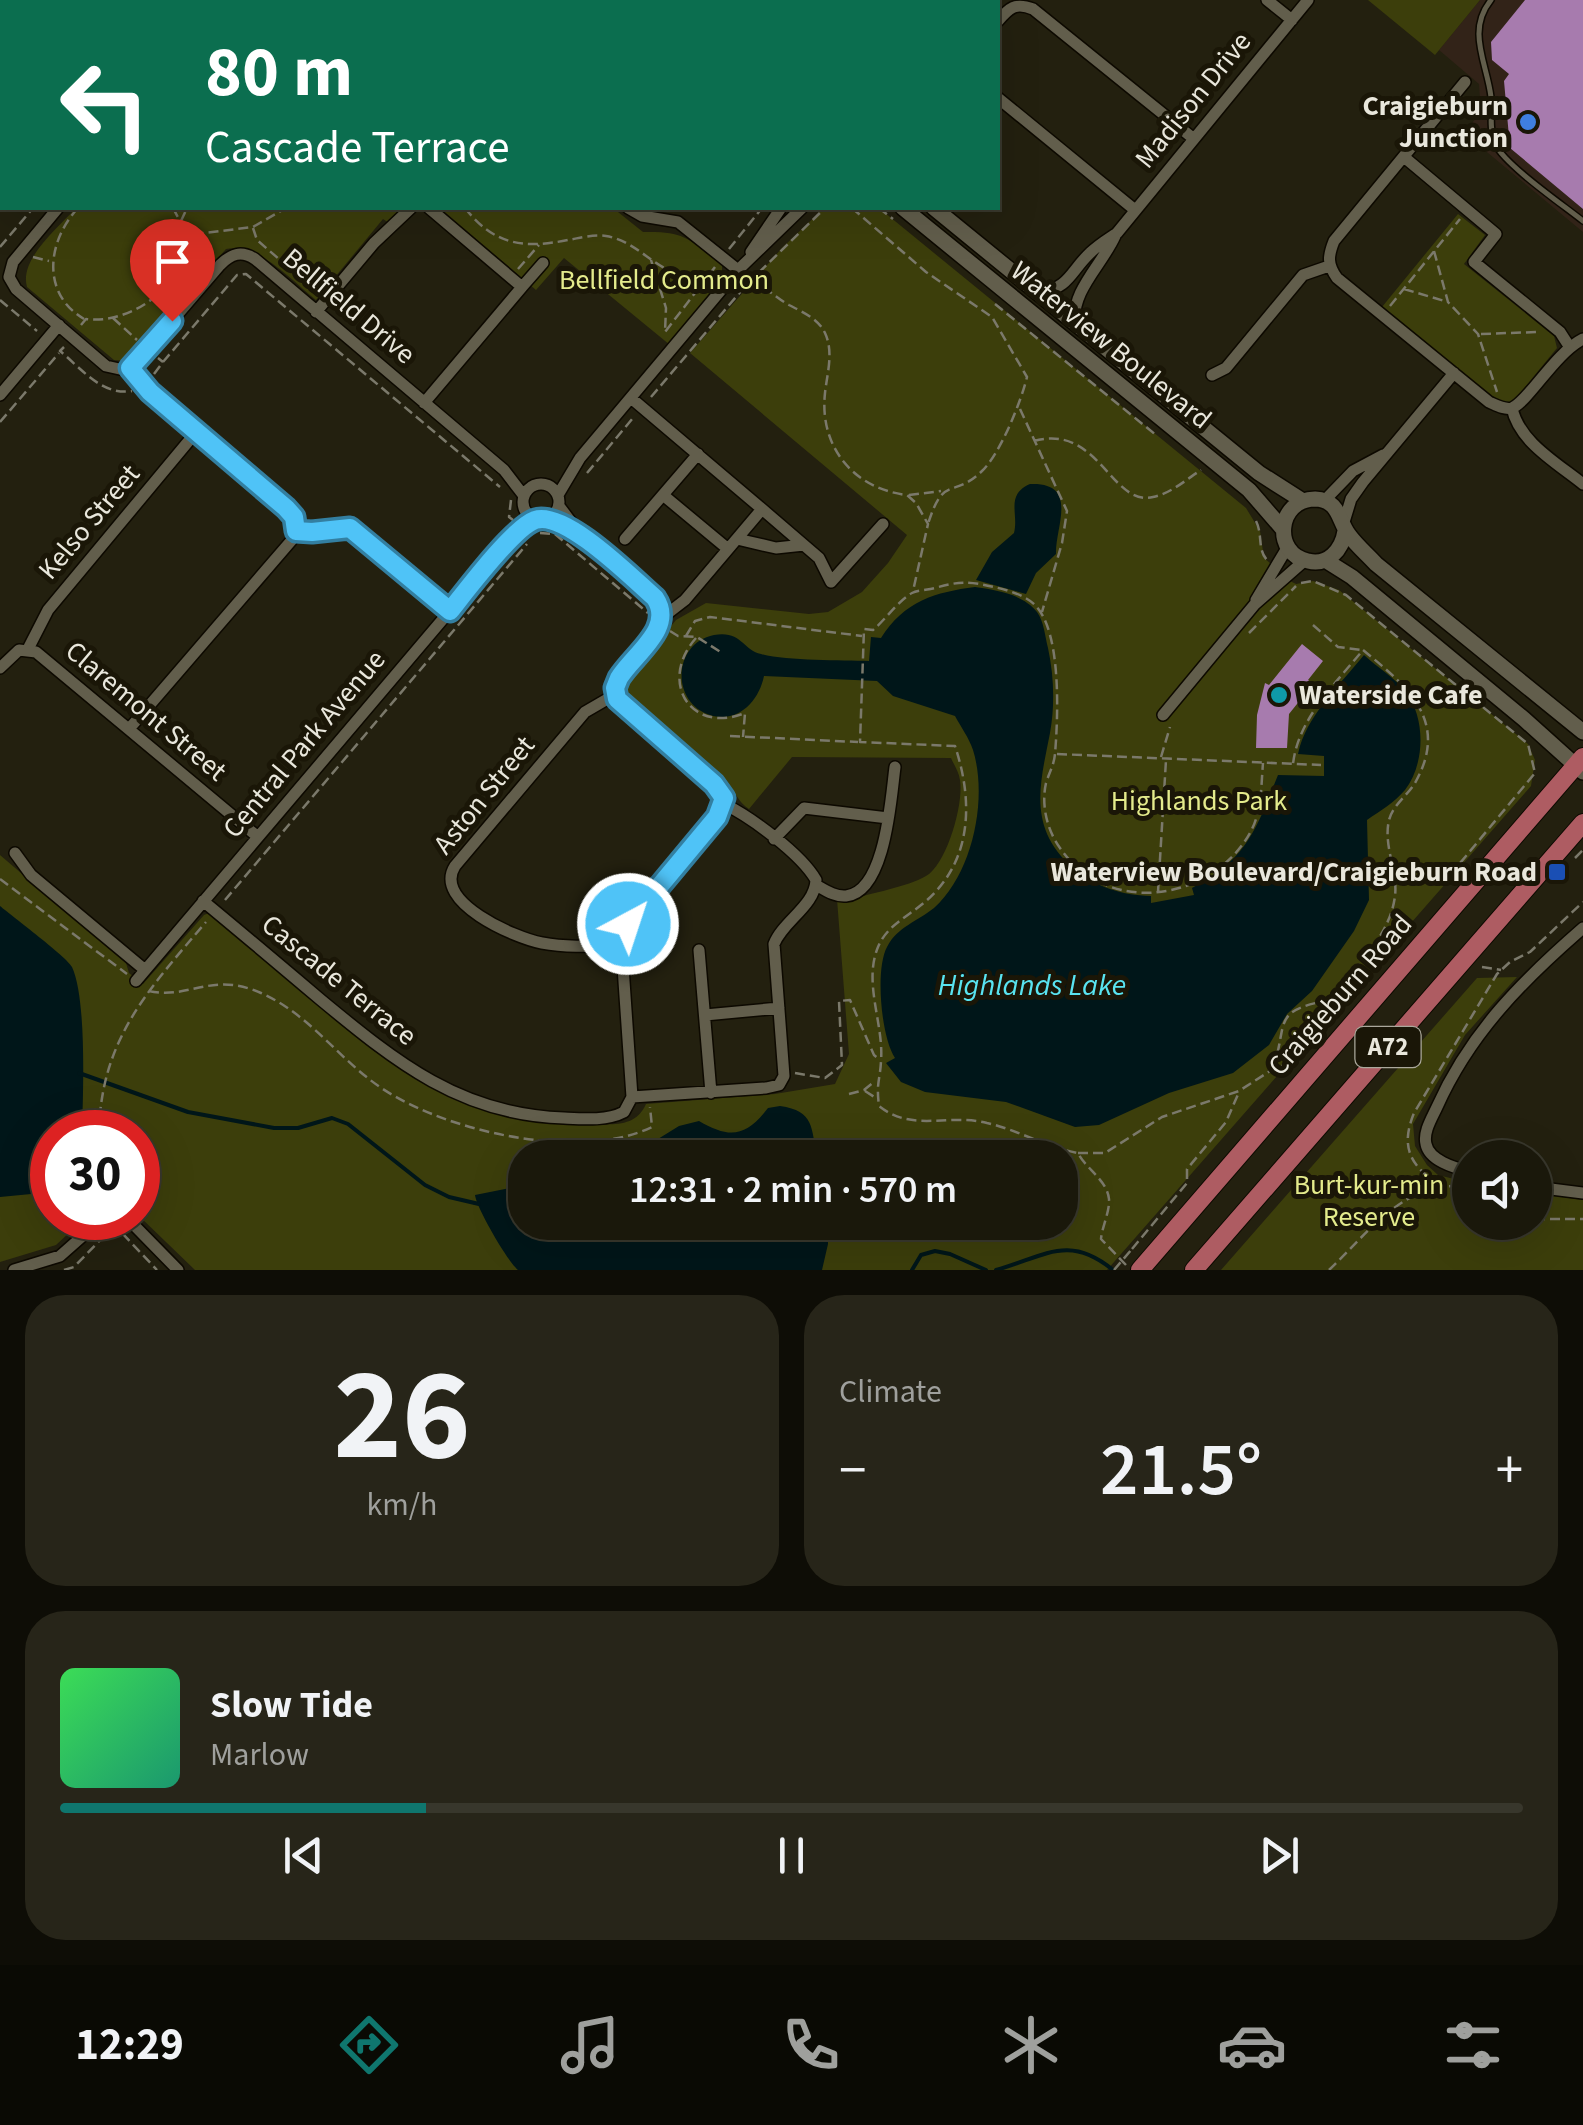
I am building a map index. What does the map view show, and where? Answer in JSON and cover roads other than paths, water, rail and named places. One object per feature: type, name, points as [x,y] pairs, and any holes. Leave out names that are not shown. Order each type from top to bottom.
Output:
[{"type":"main road","name":"Craigieburn Road","points":[[1144,1265],[1580,765]]},
{"type":"main road","name":"A72","points":[[1194,1270],[1583,824]]},
{"type":"street","points":[[1267,0],[1292,20]]},
{"type":"street","name":"Madison Drive","points":[[1040,293],[1064,284],[1090,252],[1117,232],[1308,0]]},
{"type":"street","points":[[1000,20],[1010,7],[1021,4],[1032,9],[1194,139]]},
{"type":"street","points":[[1465,82],[1334,241],[1328,254],[1329,266],[1337,278],[1489,402],[1507,408],[1519,429],[1583,484]]},
{"type":"street","points":[[1000,100],[1136,210]]},
{"type":"street","points":[[1404,156],[1496,234],[1474,262],[1560,332],[1569,346]]},
{"type":"street","points":[[56,210],[13,262],[10,278],[16,289],[106,366],[130,368],[150,392],[286,508],[294,517],[296,531],[128,729]]},
{"type":"street","points":[[316,312],[374,243],[408,210]]},
{"type":"street","points":[[431,210],[522,288]]},
{"type":"street","points":[[632,210],[642,216],[667,213],[723,257],[742,265]]},
{"type":"street","points":[[742,265],[778,210]]},
{"type":"street","points":[[662,620],[655,598],[580,534],[558,500],[580,458],[742,265],[800,210]]},
{"type":"street","name":"Waterview Boulevard","points":[[905,210],[1249,490],[1282,528]]},
{"type":"street","name":"Waterview Boulevard","points":[[936,210],[1260,474],[1303,501]]},
{"type":"street","name":"Madison Drive","points":[[1076,323],[1075,300],[1104,261],[1117,232]]},
{"type":"street","points":[[0,249],[13,262]]},
{"type":"street","name":"Bellfield Drive","points":[[130,368],[220,265],[238,253],[255,259],[504,470],[540,485],[558,500]]},
{"type":"street","points":[[424,403],[543,263]]},
{"type":"street","points":[[1212,375],[1226,368],[1303,276],[1329,266]]},
{"type":"street","points":[[0,395],[59,325]]},
{"type":"street","points":[[1507,408],[1569,346],[1583,338]]},
{"type":"street","points":[[1454,373],[1351,499],[1345,527],[1340,549],[1326,560],[1304,561],[1287,548],[1282,528],[1289,512],[1303,501],[1324,501],[1340,513],[1345,527],[1376,564],[1583,732]]},
{"type":"street","points":[[631,398],[824,563],[831,582],[883,524]]},
{"type":"street","name":"Kelso Street","points":[[28,649],[48,610],[197,431]]},
{"type":"street","points":[[1324,501],[1353,471],[1388,453]]},
{"type":"street","points":[[625,540],[698,454]]},
{"type":"street","points":[[524,503],[540,485],[580,458]]},
{"type":"street","name":"Bellfield Drive","points":[[504,470],[524,503],[542,519]]},
{"type":"street","points":[[663,495],[732,544],[776,548],[804,545]]},
{"type":"street","name":"Central Park Avenue","points":[[136,981],[510,540],[542,519],[558,500]]},
{"type":"street","name":"Central Park Avenue","points":[[510,540],[524,503]]},
{"type":"street","points":[[762,509],[680,606],[662,620],[619,678],[616,694],[627,710],[718,788],[724,804],[748,817],[774,839],[808,869],[816,885],[838,895],[856,892],[884,851],[894,767]]},
{"type":"street","points":[[542,519],[559,530],[580,534]]},
{"type":"street","points":[[296,531],[350,528],[450,611]]},
{"type":"street","points":[[1168,719],[1255,604],[1287,548]]},
{"type":"street","points":[[1326,560],[1352,577],[1580,765]]},
{"type":"street","points":[[1255,604],[1292,581],[1304,561]]},
{"type":"street","name":"Claremont Street","points":[[0,668],[14,652],[28,649],[43,657],[258,837]]},
{"type":"street","name":"Aston Street","points":[[616,694],[585,712],[454,866],[449,881],[453,892],[470,908],[524,938],[559,945],[620,945]]},
{"type":"street","points":[[724,804],[628,924],[620,945],[632,1097],[775,1087],[782,1081],[775,940],[813,895],[816,885]]},
{"type":"street","points":[[774,839],[804,808],[888,818]]},
{"type":"street","points":[[15,853],[31,874],[145,970]]},
{"type":"street","name":"Cascade Terrace","points":[[203,901],[394,1061],[464,1098],[514,1112],[573,1119],[620,1115],[632,1097]]},
{"type":"street","points":[[1452,1164],[1433,1156],[1426,1144],[1427,1131],[1447,1084],[1499,1008],[1534,970],[1583,928]]},
{"type":"street","points":[[700,950],[710,1093]]},
{"type":"street","points":[[704,1015],[779,1008]]},
{"type":"street","points":[[1552,1189],[1583,1193]]},
{"type":"street","points":[[14,1270],[60,1256],[78,1240]]},
{"type":"street","points":[[149,1240],[178,1270]]},
{"type":"lane","points":[[1491,0],[1480,18],[1478,35],[1490,87],[1494,143],[1515,166],[1583,222]]},
{"type":"water","points":[[1030,484],[1045,485],[1060,498],[1056,554],[1036,573],[1026,594],[976,580],[992,552],[1014,533],[1015,499]]},
{"type":"water","name":"Highlands Lake","points":[[975,587],[1017,597],[1037,612],[1043,624],[1053,690],[1040,805],[1049,837],[1058,853],[1082,875],[1109,889],[1151,896],[1151,903],[1194,895],[1192,888],[1238,854],[1256,827],[1278,775],[1324,776],[1324,756],[1298,754],[1302,740],[1325,702],[1364,655],[1406,692],[1420,728],[1419,755],[1412,779],[1397,798],[1367,820],[1369,900],[1354,931],[1312,991],[1287,1014],[1269,1045],[1233,1073],[1169,1093],[1099,1125],[1075,1127],[1006,1102],[925,1092],[901,1082],[886,1063],[895,1058],[886,1035],[881,1003],[883,957],[896,934],[934,908],[947,893],[959,875],[974,834],[977,769],[971,746],[955,716],[893,696],[877,681],[764,676],[746,708],[720,717],[697,708],[683,686],[684,660],[690,649],[714,635],[730,635],[755,652],[772,656],[869,661],[871,637],[881,638],[911,607],[934,596]]},
{"type":"water","points":[[0,906],[72,967],[80,1001],[83,1072],[82,1110],[30,1110],[30,1194],[0,1197]]},
{"type":"water","points":[[780,1106],[800,1112],[809,1122],[814,1140],[656,1140],[679,1126],[699,1121],[720,1131],[745,1130],[768,1108]]},
{"type":"water","points":[[508,1188],[508,1240],[828,1240],[828,1244],[822,1270],[518,1270],[493,1234],[475,1195]]},
{"type":"waterway","points":[[79,1073],[188,1112],[274,1128],[298,1128],[332,1118],[348,1124],[425,1185],[449,1197],[479,1204]]},
{"type":"waterway","points":[[996,1270],[1069,1250],[1097,1259],[1113,1270]]},
{"type":"waterway","points":[[912,1270],[921,1255],[935,1251],[986,1270]]},
{"type":"place","name":"Craigieburn Junction","points":[[1528,122]]},
{"type":"place","name":"Waterside Cafe","points":[[1279,695]]},
{"type":"place","name":"Waterview Boulevard/Craigieburn Road","points":[[1557,872]]},
{"type":"park label","name":"Bellfield Common","points":[[664,280]]},
{"type":"park label","name":"Highlands Park","points":[[1199,801]]},
{"type":"park label","name":"Burt-kur-min Reserve","points":[[1369,1201]]}]
